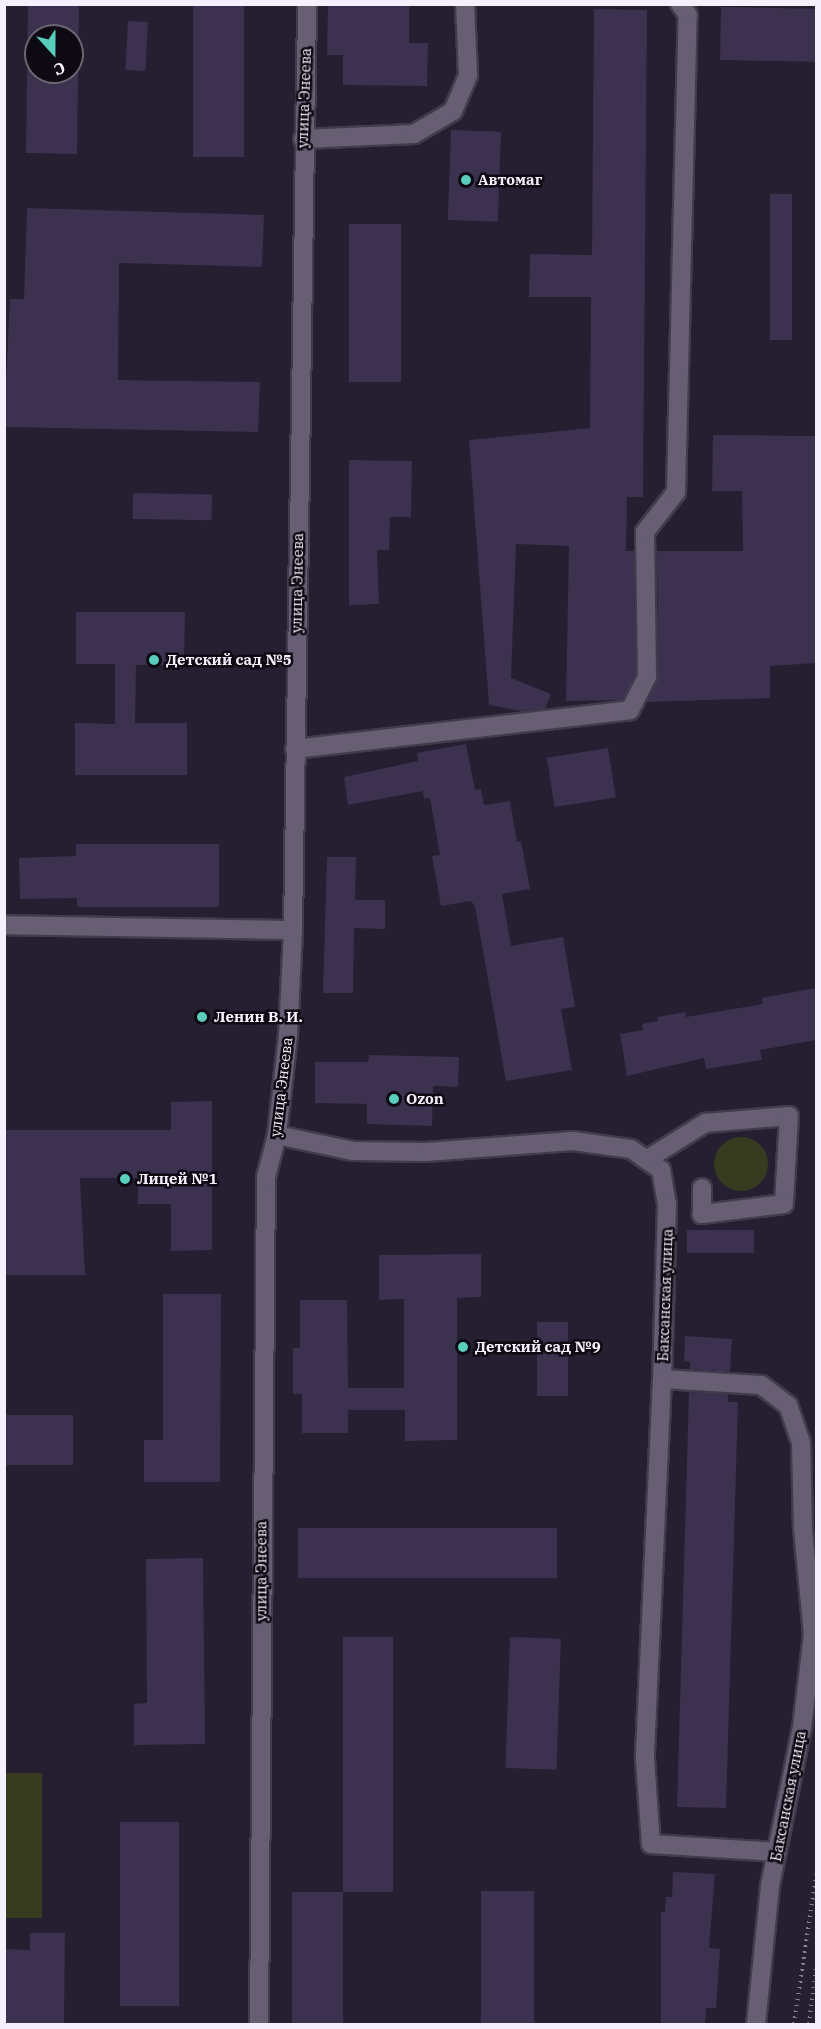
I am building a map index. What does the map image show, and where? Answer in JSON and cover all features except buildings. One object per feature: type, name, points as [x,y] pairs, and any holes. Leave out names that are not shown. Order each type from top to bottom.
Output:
[{"type":"street","name":"улица Энеева","points":[[259,2025],[266,1177],[277,1135],[292,930],[303,139],[307,4]]},
{"type":"street","points":[[303,139],[414,134],[453,111],[468,75],[465,4]]},
{"type":"street","points":[[295,749],[630,710],[639,693],[647,677],[645,532],[676,492],[688,15],[680,4]]},
{"type":"street","points":[[4,925],[292,930]]},
{"type":"street","points":[[646,1160],[705,1123],[789,1116],[784,1204],[702,1214],[702,1188]]},
{"type":"street","name":"Баксанская улица","points":[[277,1135],[363,1151],[426,1152],[573,1141],[630,1149],[661,1170],[667,1204],[662,1380],[761,1385],[788,1405],[801,1442],[802,1529],[813,1634],[802,1727],[777,1852],[756,2025]]},
{"type":"street","points":[[662,1380],[645,1759],[651,1844],[777,1852]]},
{"type":"path","points":[[794,2025],[816,1875]]},
{"type":"path","points":[[809,2025],[816,1968]]},
{"type":"green space","points":[[736,1137],[746,1137],[756,1141],[764,1149],[768,1164],[764,1179],[756,1187],[746,1191],[736,1191],[726,1187],[718,1179],[714,1169],[714,1159],[718,1149],[726,1141]]},
{"type":"green space","points":[[4,1773],[42,1773],[42,1918],[4,1918]]},
{"type":"place","name":"Автомаг","points":[[466,180]]},
{"type":"place","name":"Детский сад №5","points":[[154,660]]},
{"type":"place","name":"Ленин В. И.","points":[[202,1017]]},
{"type":"place","name":"Ozon","points":[[394,1099]]},
{"type":"place","name":"Лицей №1","points":[[125,1179]]},
{"type":"place","name":"Детский сад №9","points":[[463,1347]]}]
